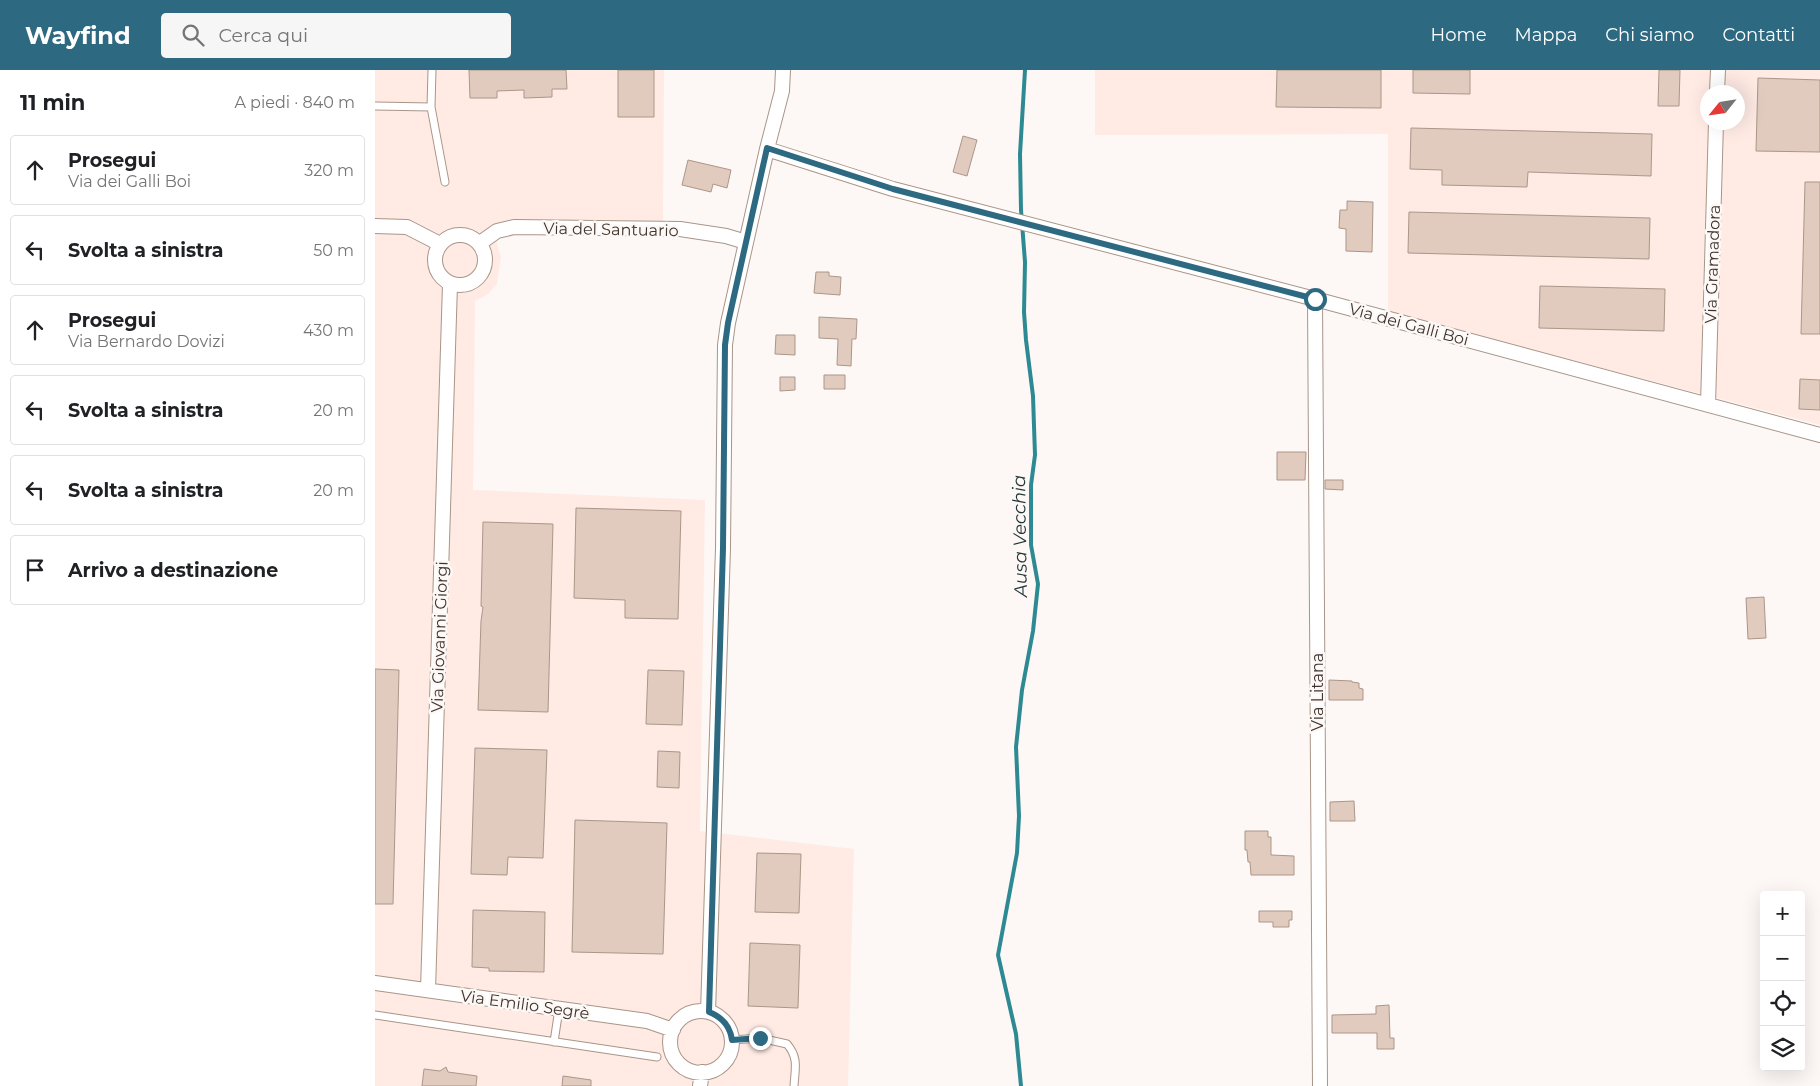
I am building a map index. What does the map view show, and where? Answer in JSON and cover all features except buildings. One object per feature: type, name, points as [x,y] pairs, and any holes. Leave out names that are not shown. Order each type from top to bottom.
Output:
[{"type":"street","points":[[709,1012],[723,548],[725,345],[728,323],[767,148],[782,91],[783,70]]},
{"type":"street","points":[[1717,85],[1718,70]]},
{"type":"street","name":"Via Gramadora","points":[[1708,406],[1716,130]]},
{"type":"street","name":"Via dei Galli Boi","points":[[767,148],[863,180],[1000,218],[1315,299],[1820,435]]},
{"type":"street","points":[[375,226],[407,227],[440,244]]},
{"type":"street","name":"Via del Santuario","points":[[480,243],[497,231],[514,227],[680,229],[726,236],[746,242]]},
{"type":"street","points":[[460,235],[467,236],[480,243],[486,259],[485,268],[475,282],[458,286],[450,284],[439,274],[435,266],[440,244],[453,236],[460,235]]},
{"type":"street","name":"Via Giovanni Giorgi","points":[[428,990],[450,284]]},
{"type":"street","name":"Via Litana","points":[[1315,299],[1320,1086]]},
{"type":"street","name":"Via Emilio Segrè","points":[[375,983],[647,1021],[673,1030]]},
{"type":"street","points":[[709,1012],[725,1022],[732,1040],[730,1052],[724,1062],[701,1079],[678,1062],[674,1056],[671,1043],[673,1030],[680,1020],[690,1013],[709,1012]]},
{"type":"lane","points":[[432,70],[431,107],[445,182]]},
{"type":"lane","points":[[375,106],[431,107]]},
{"type":"lane","points":[[553,1042],[559,1008]]},
{"type":"lane","points":[[375,1015],[657,1057]]},
{"type":"lane","points":[[732,1040],[760,1038],[787,1044],[795,1054],[794,1086]]},
{"type":"shaded area","points":[[375,70],[664,70],[663,221],[496,223],[497,244],[501,257],[497,284],[488,294],[475,301],[473,490],[705,500],[700,831],[854,849],[848,1086],[375,1086]]},
{"type":"shaded area","points":[[1095,70],[1820,70],[1820,425],[1388,312],[1388,134],[1095,135]]},
{"type":"waterway","name":"Ausa Vecchia","points":[[1021,1086],[1016,1034],[998,955],[1017,853],[1019,816],[1016,747],[1022,690],[1033,631],[1038,584],[1031,545],[1031,485],[1035,455],[1033,396],[1024,312],[1025,262],[1021,210],[1020,154],[1025,70]]},
{"type":"route","points":[[760,1038],[732,1040],[729,1028],[725,1022],[709,1012],[723,548],[725,345],[728,323],[767,148],[893,189],[1315,299]]}]
